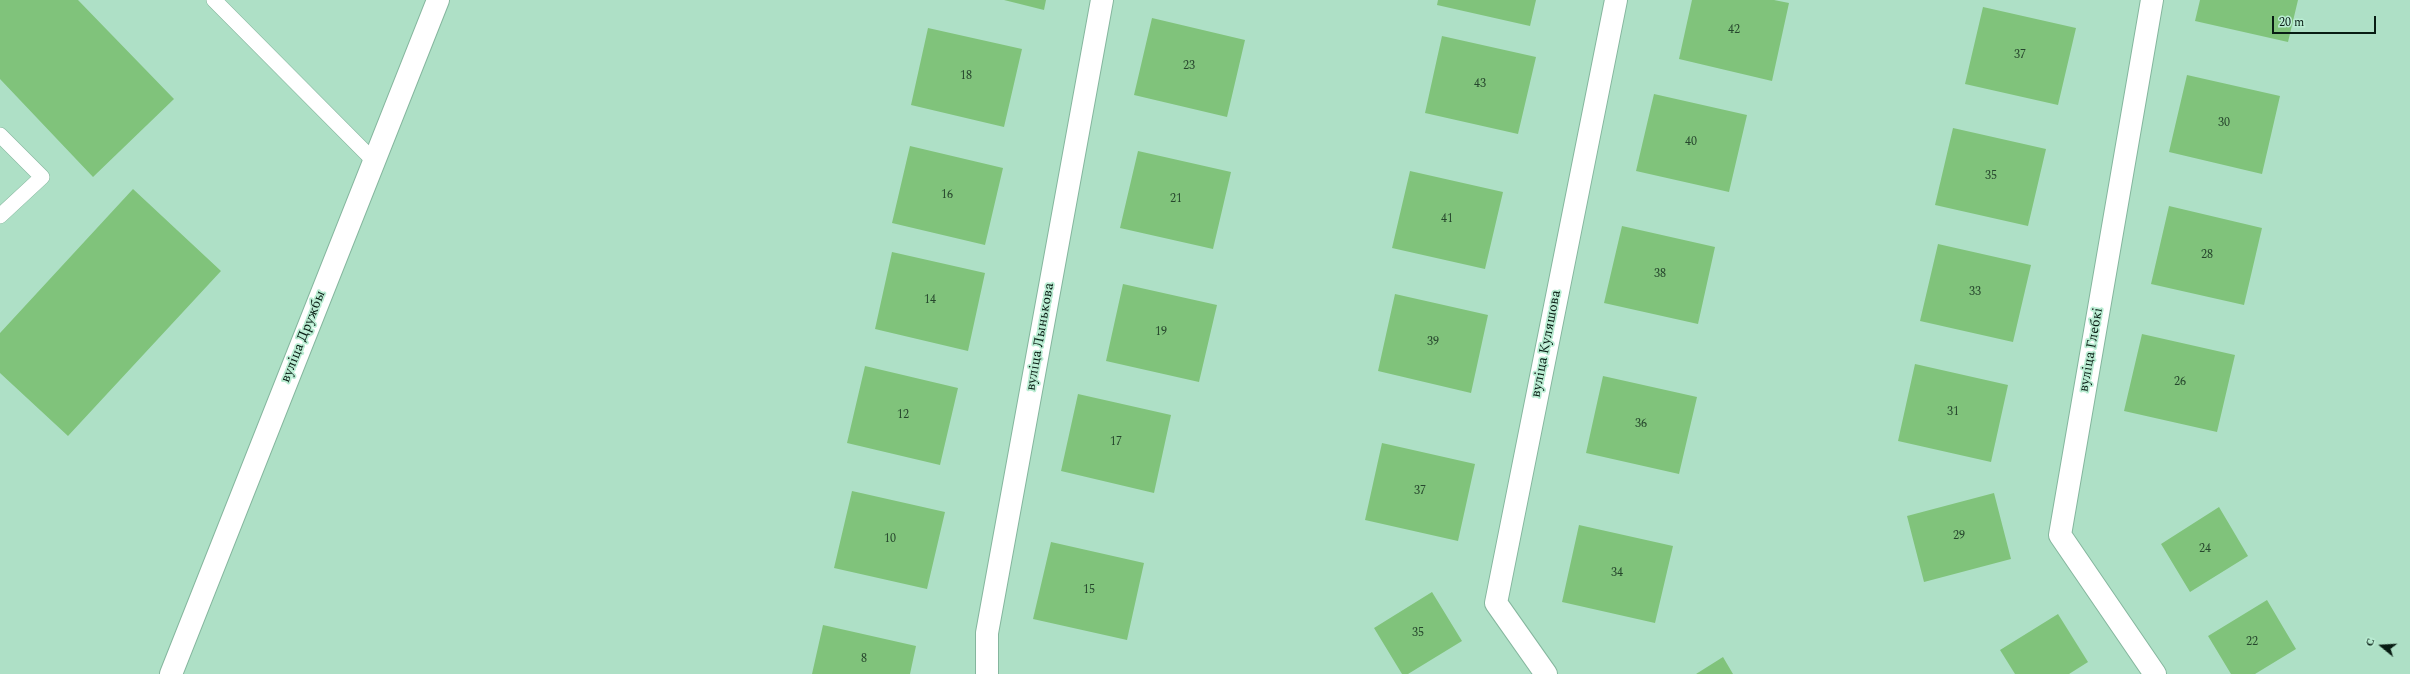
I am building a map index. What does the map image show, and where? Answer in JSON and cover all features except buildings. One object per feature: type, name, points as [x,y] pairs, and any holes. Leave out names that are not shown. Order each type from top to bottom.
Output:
[{"type":"street","name":"вуліца Дружбы","points":[[171,674],[438,0]]},
{"type":"street","name":"вуліца Лынькова","points":[[987,674],[987,634],[1102,0]]},
{"type":"street","name":"вуліца Куляшова","points":[[1546,674],[1496,603],[1616,0]]},
{"type":"street","name":"вуліца Глебкі","points":[[2152,0],[2060,535],[2155,674]]},
{"type":"lane","points":[[214,0],[374,161]]},
{"type":"lane","points":[[0,135],[42,177],[0,216]]}]
